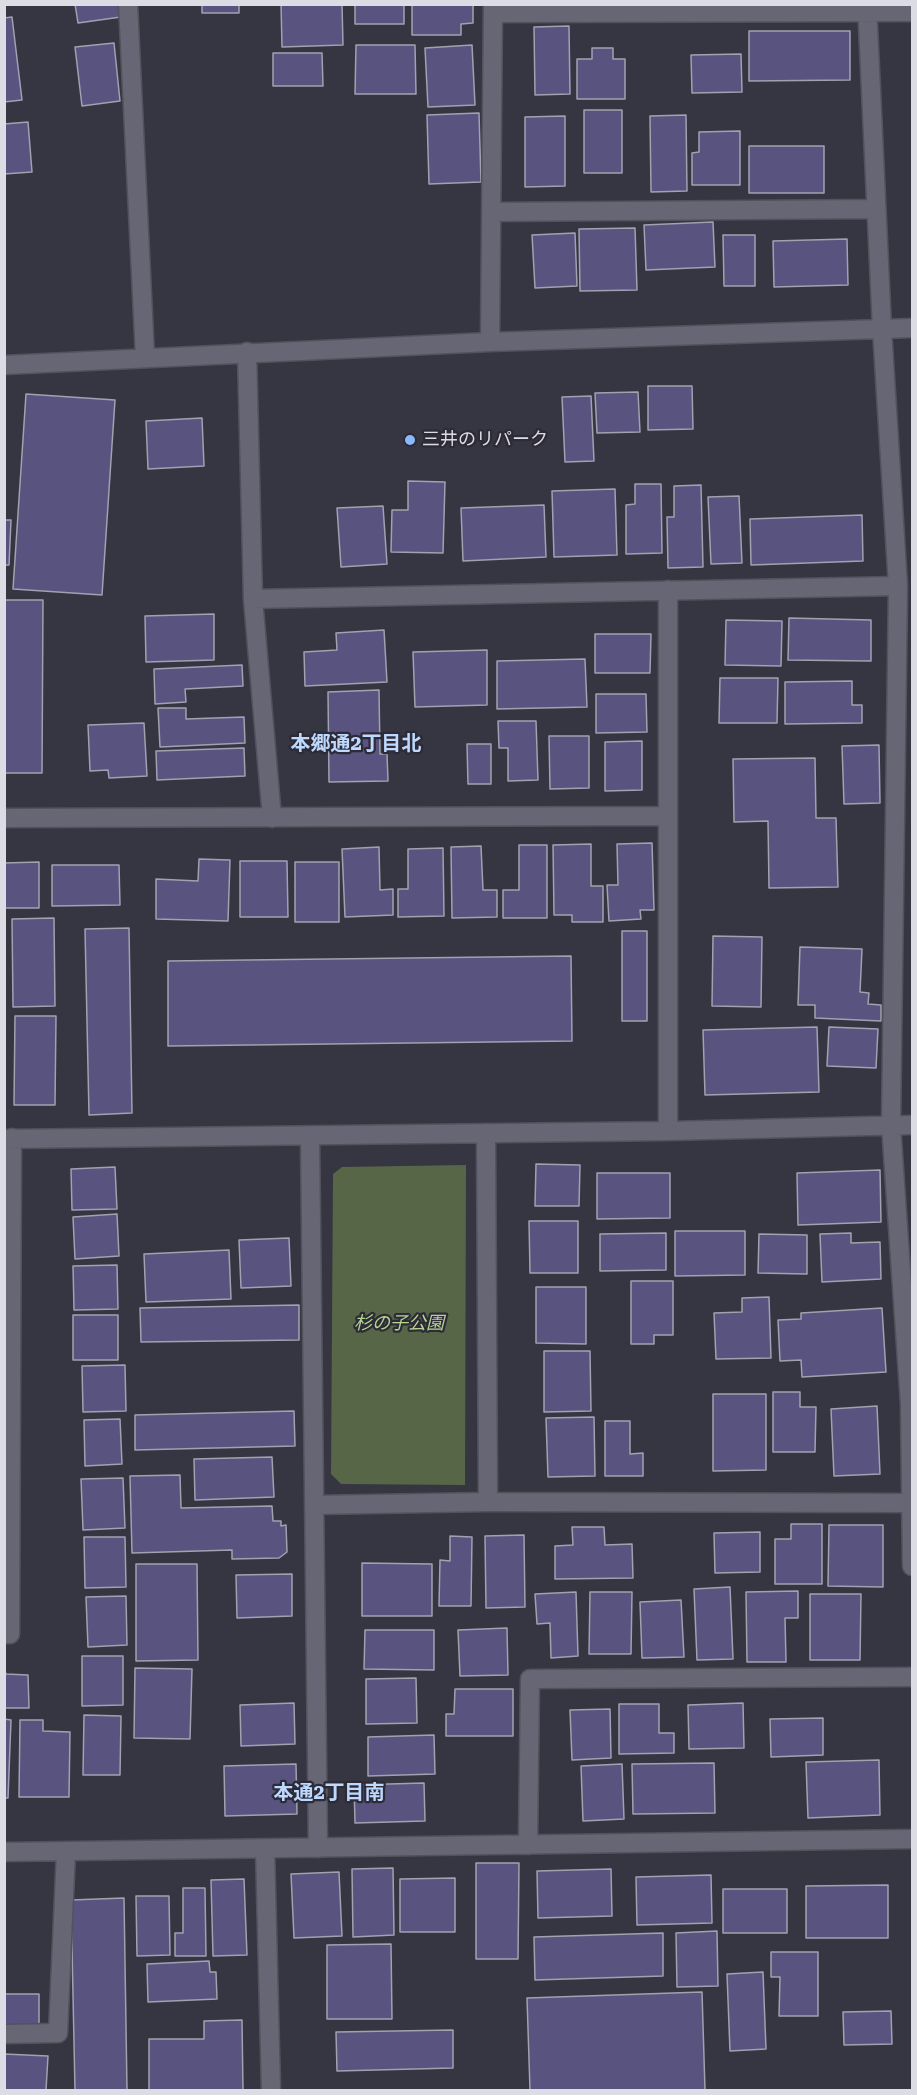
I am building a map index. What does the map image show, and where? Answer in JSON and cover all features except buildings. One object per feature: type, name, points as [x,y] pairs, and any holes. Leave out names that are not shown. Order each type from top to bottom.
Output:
[{"type":"street","points":[[128,4],[145,357]]},
{"type":"street","points":[[490,342],[493,9],[867,9],[912,12]]},
{"type":"street","points":[[867,9],[882,329],[898,586],[891,1125],[911,1404],[912,1566]]},
{"type":"street","points":[[492,212],[876,209]]},
{"type":"street","points":[[4,365],[490,342],[912,328]]},
{"type":"street","points":[[247,352],[253,599],[272,818]]},
{"type":"street","points":[[253,599],[898,586]]},
{"type":"street","points":[[668,590],[668,1131]]},
{"type":"street","points":[[4,818],[668,816]]},
{"type":"street","points":[[4,1634],[10,1634],[8,1138],[668,1131],[912,1125]]},
{"type":"street","points":[[486,1133],[488,1502]]},
{"type":"street","points":[[310,1136],[318,1848]]},
{"type":"street","points":[[314,1505],[488,1502],[912,1503]]},
{"type":"street","points":[[528,1845],[530,1679],[912,1677]]},
{"type":"street","points":[[4,1852],[912,1839]]},
{"type":"street","points":[[265,1849],[272,2091]]},
{"type":"street","points":[[4,2034],[58,2033],[66,1851]]},
{"type":"green space","name":"杉の子公園","points":[[466,1165],[465,1485],[341,1484],[331,1474],[333,1174],[342,1167]]},
{"type":"place","name":"三井のリパーク","points":[[410,440]]},
{"type":"district","name":"本郷通2丁目北","points":[[356,744]]},
{"type":"district","name":"本通2丁目南","points":[[329,1793]]}]
